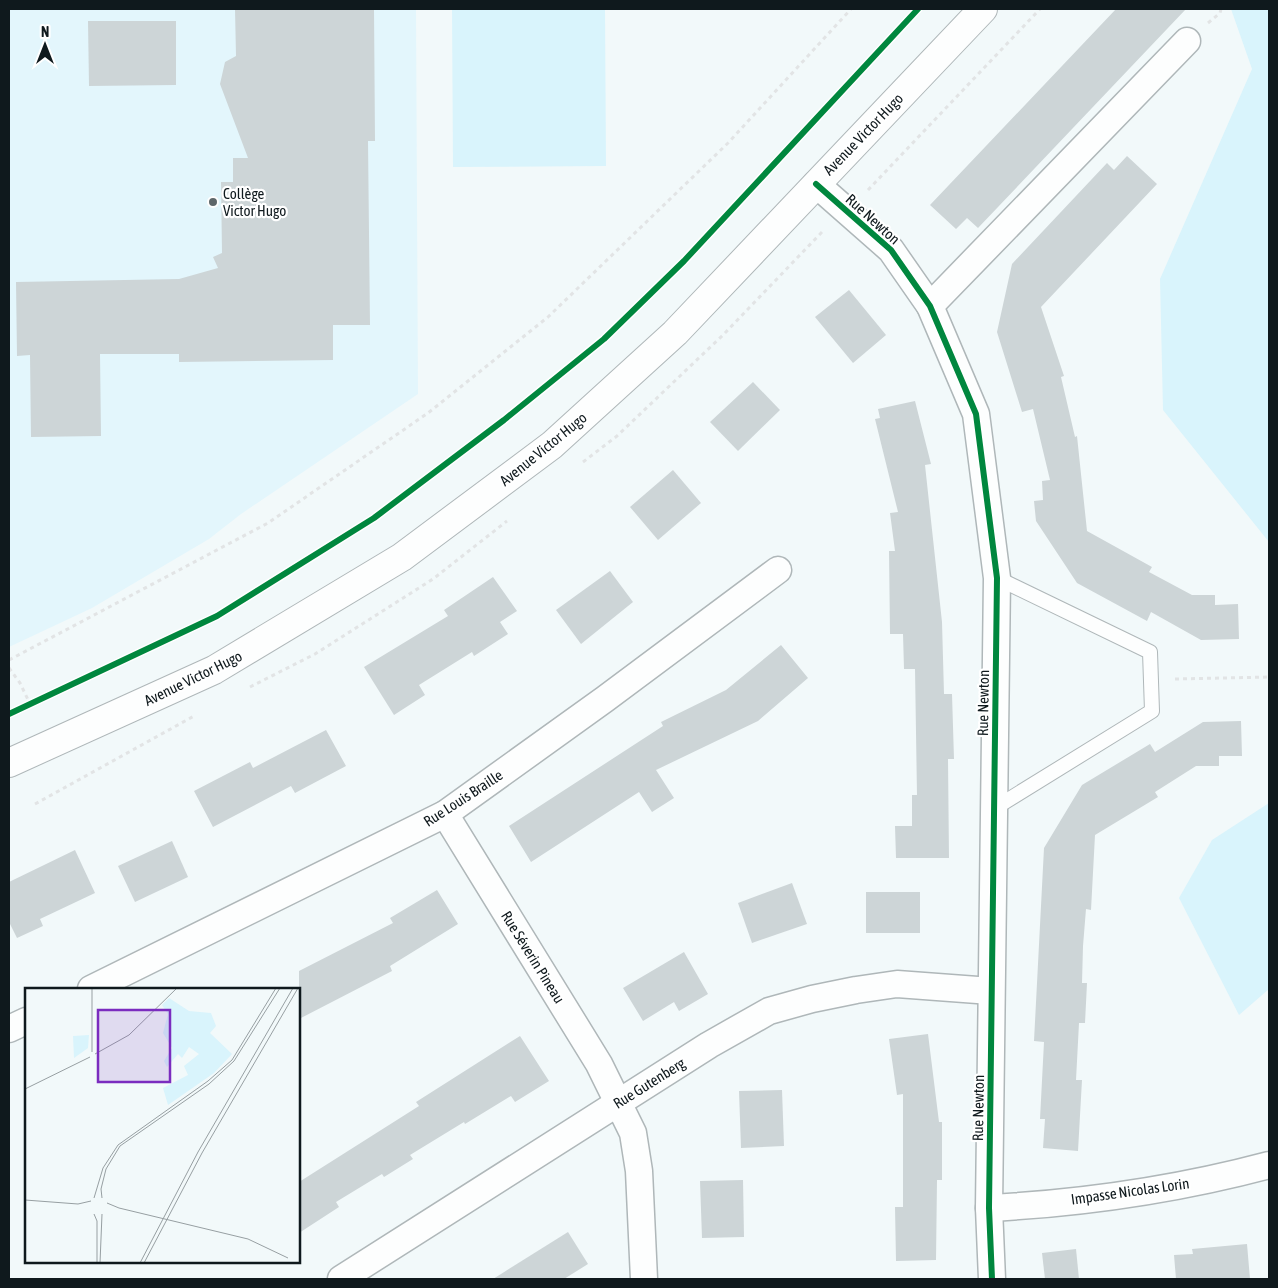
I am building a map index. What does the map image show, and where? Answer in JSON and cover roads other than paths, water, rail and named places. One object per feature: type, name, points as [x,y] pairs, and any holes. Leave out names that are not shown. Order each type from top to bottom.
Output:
[{"type":"main road","name":"Avenue Victor Hugo","points":[[9,763],[214,670],[402,557],[552,446],[675,333],[983,9]]},
{"type":"street","points":[[930,306],[1187,40]]},
{"type":"street","name":"Rue Newton","points":[[816,184],[891,250],[930,306],[976,414],[997,578],[989,1208],[992,1279]]},
{"type":"street","name":"Rue Louis Braille","points":[[93,988],[445,814],[605,699],[778,570]]},
{"type":"street","name":"Rue Séverin Pineau","points":[[445,814],[599,1064],[617,1103],[634,1133],[639,1172],[644,1279]]},
{"type":"street","name":"Rue Gutenberg","points":[[341,1279],[709,1045],[769,1011],[812,999],[897,984],[991,992]]},
{"type":"street","points":[[9,1029],[25,1021]]},
{"type":"street","name":"Impasse Nicolas Lorin","points":[[989,1208],[1132,1193],[1232,1175],[1269,1165]]},
{"type":"lane","points":[[995,808],[1152,710],[1150,652],[997,578]]},
{"type":"place","name":"Collège Victor Hugo","points":[[213,202]]}]
